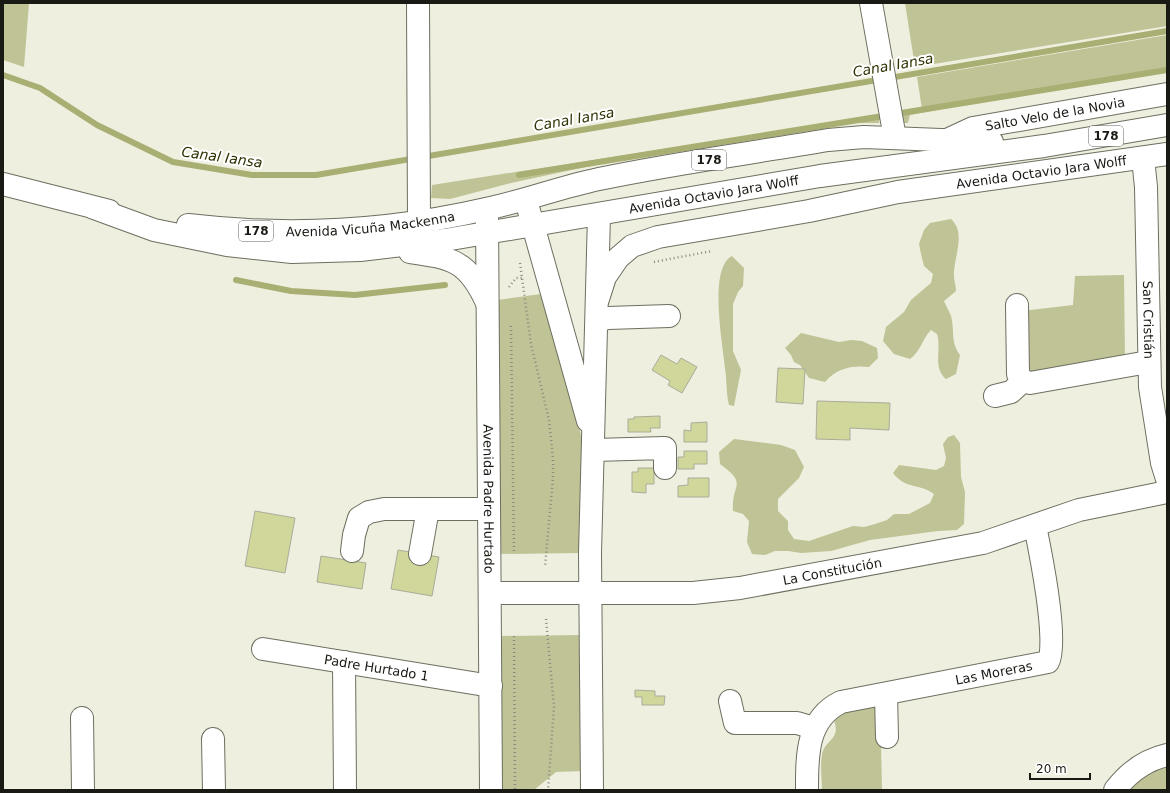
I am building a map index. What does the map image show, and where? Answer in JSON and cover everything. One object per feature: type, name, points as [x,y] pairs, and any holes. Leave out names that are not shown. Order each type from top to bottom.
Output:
[{"type":"main road","points":[[418,3],[419,222]]},
{"type":"main road","points":[[871,3],[895,138]]},
{"type":"main road","name":"Salto Velo de la Novia","points":[[945,141],[973,128],[1167,94]]},
{"type":"main road","name":"Avenida Octavio Jara Wolff","points":[[385,248],[599,215],[820,176],[1044,146],[1167,125]]},
{"type":"main road","name":"Avenida Octavio Jara Wolff","points":[[526,198],[600,179],[828,140],[864,137],[986,142],[1020,140],[1044,146]]},
{"type":"main road","name":"Avenida Octavio Jara Wolff","points":[[597,312],[599,292],[605,277],[618,258],[632,246],[658,237],[809,211],[898,192],[1167,154]]},
{"type":"main road","name":"San Cristián","points":[[1144,158],[1146,186],[1148,362],[1154,418],[1162,463],[1167,479]]},
{"type":"main road","name":"Avenida Vicuña Mackenna","points":[[3,184],[94,208],[184,224],[270,232],[333,231],[419,222],[487,209],[526,198]]},
{"type":"main road","points":[[526,198],[523,226],[547,278],[594,446]]},
{"type":"main road","name":"Avenida Vicuña Mackenna","points":[[94,208],[154,230],[178,236],[250,249],[313,252],[385,248]]},
{"type":"main road","name":"Avenida Padre Hurtado","points":[[487,209],[491,790]]},
{"type":"main road","points":[[592,790],[590,593],[599,215]]},
{"type":"main road","points":[[385,248],[432,255],[447,259],[460,265],[475,279],[488,305]]},
{"type":"main road","points":[[1017,305],[1018,374],[1023,381],[1030,382],[1148,362]]},
{"type":"main road","points":[[597,312],[608,318],[669,316]]},
{"type":"main road","points":[[995,396],[1011,392],[1023,381]]},
{"type":"main road","points":[[594,446],[665,448],[665,468]]},
{"type":"main road","name":"La Constitución","points":[[490,593],[709,592],[740,588],[983,543],[1090,508],[1167,492]]},
{"type":"main road","points":[[352,551],[354,535],[359,518],[369,512],[384,509],[489,509]]},
{"type":"main road","points":[[420,554],[428,509]]},
{"type":"main road","name":"Las Moreras","points":[[807,790],[807,753],[809,741],[814,728],[829,709],[841,702],[1048,662],[1051,653],[1048,604],[1035,526]]},
{"type":"main road","name":"Padre Hurtado 1","points":[[263,649],[491,686]]},
{"type":"main road","points":[[344,662],[345,790]]},
{"type":"main road","points":[[886,694],[887,737]]},
{"type":"main road","points":[[730,701],[735,723],[797,723],[814,728]]},
{"type":"main road","points":[[82,718],[83,790]]},
{"type":"main road","points":[[213,739],[214,790]]},
{"type":"main road","points":[[1115,790],[1129,774],[1139,767],[1156,758],[1167,755]]},
{"type":"path","points":[[523,226],[522,278],[531,344],[548,415],[553,458],[553,477],[545,567]]},
{"type":"path","points":[[509,293],[509,287],[516,278],[547,278]]},
{"type":"path","points":[[510,323],[512,338],[514,554]]},
{"type":"path","points":[[546,618],[554,706],[548,790]]},
{"type":"path","points":[[514,636],[515,790]]},
{"type":"green space","points":[[3,3],[29,3],[24,67],[3,60]]},
{"type":"green space","points":[[905,3],[1167,3],[1167,26],[915,67]]},
{"type":"green space","points":[[1167,35],[1167,70],[910,115],[908,123],[903,123],[900,113],[922,109],[917,77]]},
{"type":"green space","points":[[880,115],[879,123],[850,123],[815,128],[595,165],[511,183],[450,199],[431,198],[432,185]]},
{"type":"green space","points":[[951,219],[956,225],[959,238],[954,269],[956,291],[944,301],[951,316],[955,345],[960,355],[956,374],[946,379],[939,369],[938,364],[937,334],[931,330],[925,337],[917,352],[910,359],[894,354],[883,341],[886,327],[904,312],[911,300],[931,283],[933,274],[924,266],[919,244],[924,230],[930,223]]},
{"type":"green space","points":[[732,256],[744,268],[743,286],[738,292],[733,304],[733,351],[741,370],[734,406],[729,405],[728,400],[719,308],[720,275],[725,263]]},
{"type":"green space","points":[[1124,275],[1125,361],[1027,376],[1022,311],[1073,305],[1075,276]]},
{"type":"green space","points":[[541,294],[583,442],[580,553],[498,554],[498,300]]},
{"type":"green space","points":[[801,333],[839,342],[851,340],[862,341],[877,348],[878,358],[869,367],[845,368],[835,373],[825,382],[809,378],[800,365],[794,362],[791,355],[785,348]]},
{"type":"green space","points":[[954,435],[960,443],[961,477],[965,492],[964,524],[957,530],[870,540],[831,551],[801,553],[775,551],[765,555],[752,554],[747,542],[749,521],[743,514],[733,511],[734,495],[737,485],[736,481],[734,476],[720,464],[719,452],[734,439],[781,445],[795,450],[804,467],[799,478],[778,499],[778,511],[788,521],[788,530],[794,539],[809,541],[853,526],[864,527],[875,524],[887,520],[894,514],[909,514],[930,503],[934,494],[924,488],[903,482],[893,473],[899,465],[936,470],[944,466],[946,458],[943,444],[948,437]]},
{"type":"green space","points":[[581,635],[583,771],[556,772],[534,790],[500,790],[499,636]]},
{"type":"green space","points":[[880,700],[882,790],[822,790],[821,768],[823,750],[835,735],[836,730],[832,716]]},
{"type":"green space","points":[[1167,761],[1167,790],[1122,790]]},
{"type":"building","points":[[661,355],[677,364],[681,358],[697,367],[682,393],[668,385],[670,381],[652,370]]},
{"type":"building","points":[[778,368],[805,369],[803,404],[776,402]]},
{"type":"building","points":[[817,401],[890,403],[889,430],[850,428],[850,440],[816,439]]},
{"type":"building","points":[[660,416],[660,428],[650,428],[651,432],[628,432],[628,419],[634,419],[634,417]]},
{"type":"building","points":[[707,422],[707,442],[684,442],[684,430],[691,431],[691,423]]},
{"type":"building","points":[[684,451],[707,451],[707,464],[694,464],[694,469],[678,469],[678,457],[684,457]]},
{"type":"building","points":[[638,468],[654,468],[654,484],[646,484],[646,493],[632,492],[632,472],[638,472]]},
{"type":"building","points":[[688,478],[709,478],[709,497],[678,497],[678,486],[688,485]]},
{"type":"building","points":[[255,511],[295,518],[285,573],[245,566]]},
{"type":"building","points":[[398,550],[439,557],[432,596],[391,589]]},
{"type":"building","points":[[321,556],[366,563],[362,589],[317,582]]},
{"type":"building","points":[[635,690],[655,691],[655,696],[665,696],[664,705],[642,705],[642,697],[635,697]]},
{"type":"waterway","name":"Canal Iansa","points":[[3,75],[40,88],[97,125],[173,162],[252,175],[316,175],[1167,31]]},
{"type":"waterway","points":[[519,175],[1167,70]]},
{"type":"waterway","points":[[236,280],[291,291],[355,295],[445,285]]}]
